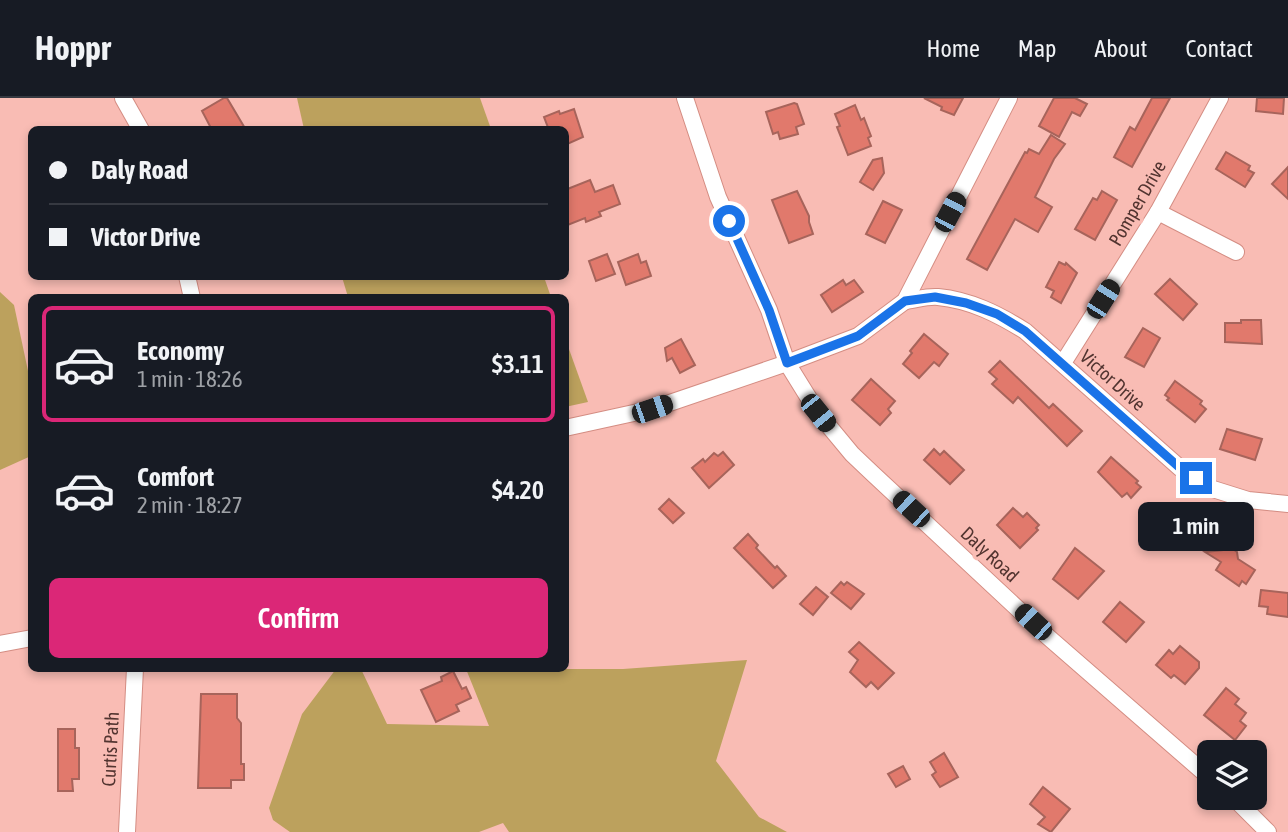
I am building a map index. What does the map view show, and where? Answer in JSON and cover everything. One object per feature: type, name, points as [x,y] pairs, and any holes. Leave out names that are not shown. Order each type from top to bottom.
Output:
[{"type":"street","points":[[123,98],[139,126]]},
{"type":"street","name":"Daly Road","points":[[685,98],[718,197],[769,310],[787,363],[818,413],[852,454],[1047,636],[1197,767]]},
{"type":"street","points":[[569,427],[652,409],[787,363],[858,336],[905,301],[1009,98]]},
{"type":"street","name":"Pomper Drive","points":[[1063,363],[1158,212],[1220,98]]},
{"type":"street","points":[[1158,212],[1236,252]]},
{"type":"street","name":"Victor Drive","points":[[905,301],[935,297],[966,303],[997,314],[1025,331],[1180,468],[1213,489],[1248,500],[1288,504]]},
{"type":"street","points":[[0,644],[28,639]]},
{"type":"street","name":"Curtis Path","points":[[127,832],[135,672]]},
{"type":"street","points":[[1246,810],[1268,832]]},
{"type":"shaded area","points":[[297,98],[480,98],[490,126],[303,126]]},
{"type":"shaded area","points":[[343,280],[545,280],[550,294],[347,294]]},
{"type":"shaded area","points":[[0,292],[14,305],[28,371],[28,457],[0,470]]},
{"type":"shaded area","points":[[569,349],[588,402],[569,406]]},
{"type":"shaded area","points":[[747,660],[716,761],[759,817],[787,832],[509,832],[503,823],[479,832],[290,832],[273,820],[269,808],[302,714],[334,672],[362,672],[387,724],[489,726],[467,672],[623,669]]},
{"type":"building","points":[[227,98],[244,126],[210,126],[202,111]]},
{"type":"building","points":[[924,98],[963,98],[954,115]]},
{"type":"building","points":[[1054,98],[1075,98],[1087,104],[1080,116],[1072,112],[1059,137],[1039,126]]},
{"type":"building","points":[[1152,98],[1170,98],[1132,167],[1114,157],[1130,127],[1135,130]]},
{"type":"building","points":[[1257,98],[1284,98],[1283,114],[1256,111]]},
{"type":"building","points":[[797,104],[804,124],[796,127],[798,134],[780,139],[778,132],[773,134],[766,112]]},
{"type":"building","points":[[855,105],[861,120],[864,118],[871,136],[868,138],[871,146],[848,155],[835,114]]},
{"type":"building","points":[[574,109],[583,137],[569,143],[569,126],[547,126],[544,117],[559,111],[560,114]]},
{"type":"building","points":[[1051,135],[1065,144],[1054,159],[1035,197],[1052,207],[1038,232],[1015,219],[987,270],[967,259],[1025,152],[1029,149],[1039,154]]},
{"type":"building","points":[[1226,152],[1250,166],[1248,170],[1254,173],[1245,187],[1216,169]]},
{"type":"building","points":[[882,158],[884,173],[873,190],[860,182],[873,160]]},
{"type":"building","points":[[1288,167],[1288,199],[1272,184]]},
{"type":"building","points":[[590,180],[595,192],[613,185],[620,204],[599,212],[601,216],[586,222],[585,218],[569,224],[569,188]]},
{"type":"building","points":[[797,191],[809,216],[813,234],[789,243],[772,200]]},
{"type":"building","points":[[1102,191],[1117,200],[1095,240],[1075,229],[1093,198],[1097,200]]},
{"type":"building","points":[[883,201],[902,210],[885,243],[866,234]]},
{"type":"building","points":[[607,254],[615,274],[596,281],[589,261]]},
{"type":"building","points":[[638,254],[641,263],[646,261],[651,276],[626,285],[618,262]]},
{"type":"building","points":[[1059,262],[1065,265],[1066,263],[1077,273],[1061,303],[1051,297],[1054,291],[1046,287]]},
{"type":"building","points":[[1170,279],[1197,304],[1183,320],[1155,294]]},
{"type":"building","points":[[843,280],[846,285],[854,280],[863,292],[832,312],[821,295]]},
{"type":"building","points":[[1241,320],[1261,320],[1262,344],[1225,342],[1225,323],[1241,323]]},
{"type":"building","points":[[1143,328],[1160,338],[1144,367],[1125,357]]},
{"type":"building","points":[[924,334],[948,354],[939,366],[934,362],[919,378],[903,364]]},
{"type":"building","points":[[681,339],[695,365],[680,373],[672,358],[667,361],[665,348]]},
{"type":"building","points":[[1000,361],[1049,408],[1053,404],[1082,431],[1067,446],[1018,397],[1013,403],[992,384],[997,379],[989,372]]},
{"type":"building","points":[[871,379],[895,401],[888,409],[891,413],[880,425],[852,400]]},
{"type":"building","points":[[1175,381],[1202,401],[1200,404],[1206,409],[1195,422],[1167,400],[1169,398],[1165,395]]},
{"type":"building","points":[[1227,429],[1262,439],[1255,460],[1220,449]]},
{"type":"building","points":[[934,449],[940,455],[944,451],[964,470],[950,484],[924,460]]},
{"type":"building","points":[[723,452],[734,465],[709,488],[692,468],[703,459],[705,462],[714,453],[718,456]]},
{"type":"building","points":[[1111,457],[1138,481],[1136,483],[1141,487],[1131,498],[1127,493],[1122,497],[1098,472]]},
{"type":"building","points":[[669,499],[684,513],[673,523],[659,509]]},
{"type":"building","points":[[1013,508],[1023,517],[1027,513],[1039,525],[1036,528],[1038,530],[1020,548],[997,525]]},
{"type":"building","points":[[1168,508],[1191,521],[1189,524],[1197,528],[1190,540],[1183,536],[1180,541],[1155,527]]},
{"type":"building","points":[[748,534],[758,545],[756,548],[786,576],[773,588],[734,548]]},
{"type":"building","points":[[1075,548],[1104,571],[1078,599],[1053,579]]},
{"type":"building","points":[[1233,549],[1237,552],[1238,559],[1255,570],[1246,584],[1242,581],[1239,586],[1216,570],[1221,562],[1205,552]]},
{"type":"building","points":[[841,582],[844,585],[847,582],[864,594],[851,609],[831,593]]},
{"type":"building","points":[[816,587],[828,597],[813,615],[800,604]]},
{"type":"building","points":[[1261,590],[1288,593],[1288,617],[1267,614],[1268,607],[1259,606]]},
{"type":"building","points":[[1120,602],[1144,622],[1126,642],[1103,622]]},
{"type":"building","points":[[859,642],[894,673],[878,689],[871,682],[866,687],[850,672],[858,660],[849,652]]},
{"type":"building","points":[[1180,646],[1199,662],[1199,668],[1185,684],[1174,675],[1171,678],[1156,665],[1169,650],[1173,654]]},
{"type":"building","points":[[454,672],[462,689],[466,687],[471,698],[456,705],[459,711],[436,722],[421,690],[442,681],[441,677]]},
{"type":"building","points":[[1226,688],[1239,699],[1235,704],[1246,713],[1240,721],[1246,726],[1235,740],[1204,715]]},
{"type":"building","points":[[201,694],[237,694],[244,780],[231,780],[231,788],[198,788]]},
{"type":"building","points":[[58,729],[75,729],[75,748],[79,748],[79,779],[72,779],[73,791],[58,791]]},
{"type":"building","points":[[944,753],[958,777],[940,787],[932,775],[936,772],[930,762]]},
{"type":"building","points":[[903,766],[910,779],[896,787],[888,774]]},
{"type":"building","points":[[1043,787],[1070,809],[1051,832],[1038,824],[1045,817],[1030,804]]},
{"type":"route","points":[[729,221],[769,310],[787,363],[858,336],[905,301],[935,297],[966,303],[997,314],[1025,331],[1180,468],[1196,478]]}]
